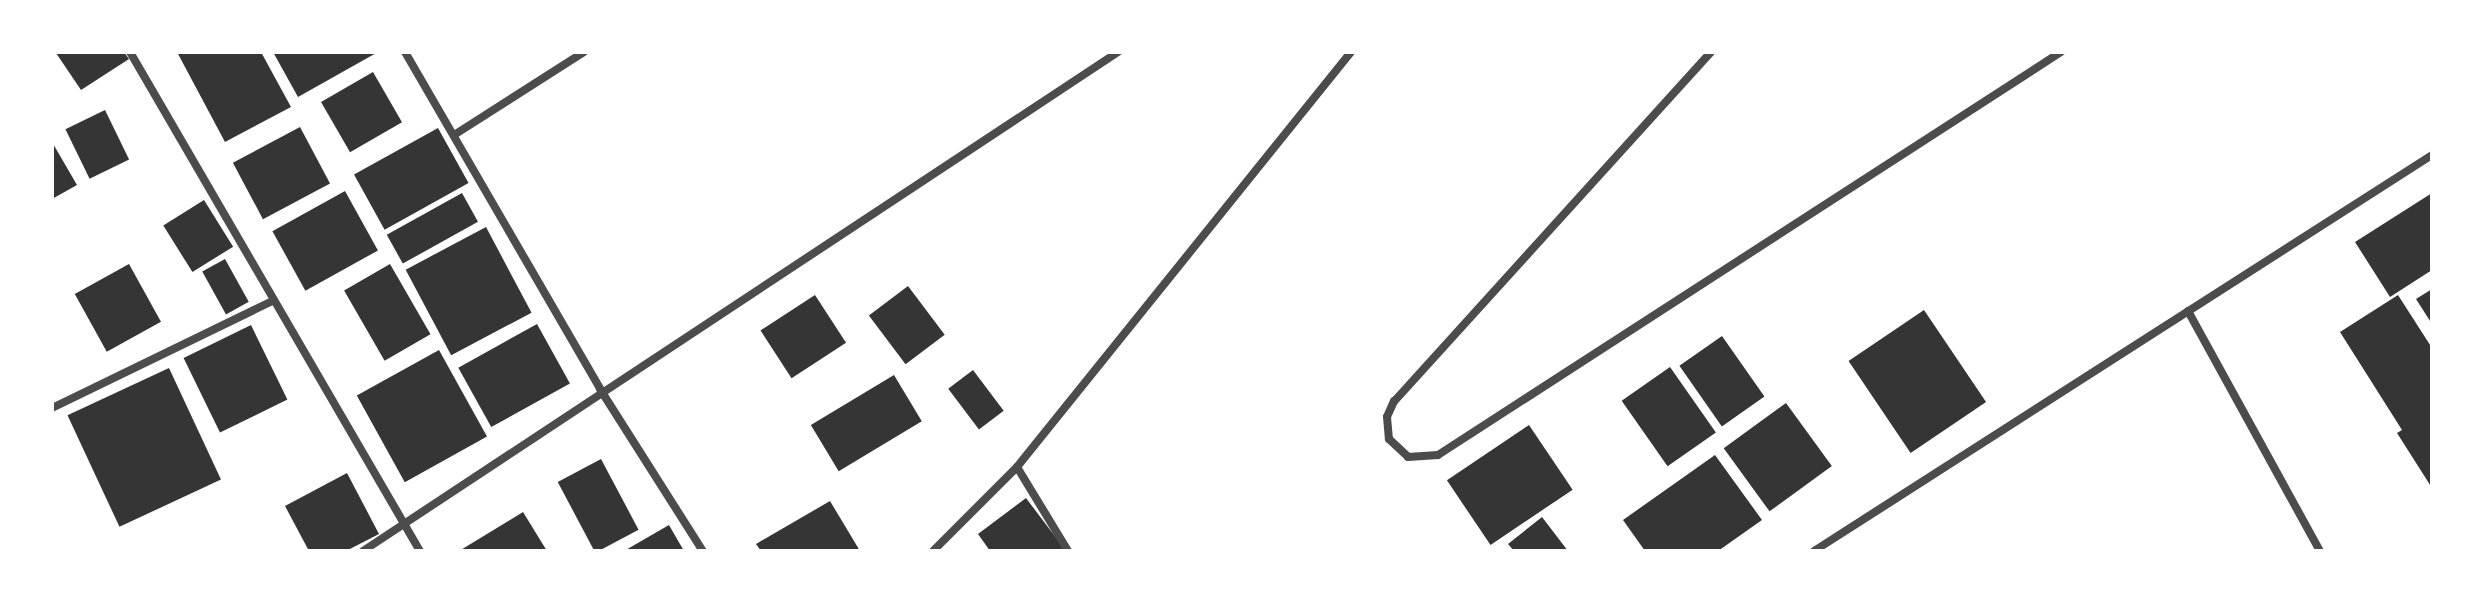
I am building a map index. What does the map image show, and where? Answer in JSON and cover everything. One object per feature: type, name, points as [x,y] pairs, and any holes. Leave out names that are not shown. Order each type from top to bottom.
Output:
[{"type":"street","points":[[130,52],[420,551]]},
{"type":"street","points":[[405,52],[600,389],[703,551]]},
{"type":"street","points":[[454,135],[584,52]]},
{"type":"street","points":[[363,551],[405,528],[600,389],[1118,52]]},
{"type":"street","points":[[933,551],[1017,467],[1351,52]]},
{"type":"street","points":[[1711,52],[1394,401],[1387,417],[1389,439],[1408,457],[1438,455],[2061,52]]},
{"type":"street","points":[[1814,551],[2432,155]]},
{"type":"street","points":[[52,408],[272,301]]},
{"type":"street","points":[[2188,311],[2320,551]]},
{"type":"street","points":[[1017,467],[1068,551]]},
{"type":"building","points":[[124,52],[129,59],[81,90],[56,53]]},
{"type":"building","points":[[177,52],[261,52],[291,107],[225,142]]},
{"type":"building","points":[[273,52],[378,52],[298,97]]},
{"type":"building","points":[[373,72],[402,122],[350,152],[321,102]]},
{"type":"building","points":[[105,110],[129,159],[90,179],[65,129]]},
{"type":"building","points":[[300,127],[330,184],[263,219],[233,163]]},
{"type":"building","points":[[438,128],[469,183],[385,230],[354,175]]},
{"type":"building","points":[[52,142],[77,185],[52,199]]},
{"type":"building","points":[[345,191],[378,250],[305,291],[272,231]]},
{"type":"building","points":[[462,193],[478,222],[403,264],[387,235]]},
{"type":"building","points":[[2432,193],[2432,270],[2390,297],[2355,242]]},
{"type":"building","points":[[204,200],[233,247],[192,272],[163,225]]},
{"type":"building","points":[[486,227],[532,313],[451,355],[406,270]]},
{"type":"building","points":[[225,259],[249,302],[226,314],[202,272]]},
{"type":"building","points":[[129,264],[161,322],[107,352],[75,294]]},
{"type":"building","points":[[390,264],[430,334],[385,361],[344,290]]},
{"type":"building","points":[[908,286],[945,335],[906,364],[869,315]]},
{"type":"building","points":[[2432,289],[2432,324],[2416,299]]},
{"type":"building","points":[[815,295],[846,343],[792,378],[760,330]]},
{"type":"building","points":[[2398,295],[2432,348],[2432,488],[2397,433],[2402,430],[2340,332]]},
{"type":"building","points":[[1924,310],[1986,402],[1911,453],[1849,361]]},
{"type":"building","points":[[537,324],[570,383],[491,427],[458,368]]},
{"type":"building","points":[[251,325],[287,400],[220,432],[184,358]]},
{"type":"building","points":[[1722,336],[1764,397],[1722,426],[1679,366]]},
{"type":"building","points":[[439,350],[487,437],[405,482],[357,396]]},
{"type":"building","points":[[1670,367],[1716,433],[1668,466],[1622,401]]},
{"type":"building","points":[[169,368],[221,479],[119,527],[67,415]]},
{"type":"building","points":[[973,370],[1004,411],[979,429],[948,389]]},
{"type":"building","points":[[894,375],[922,421],[839,471],[811,425]]},
{"type":"building","points":[[1786,403],[1832,466],[1770,511],[1724,448]]},
{"type":"building","points":[[1529,425],[1573,490],[1491,545],[1447,480]]},
{"type":"building","points":[[1715,455],[1762,520],[1718,551],[1645,551],[1623,520]]},
{"type":"building","points":[[601,459],[639,530],[594,551],[558,482]]},
{"type":"building","points":[[347,473],[379,534],[346,551],[309,551],[285,506]]},
{"type":"building","points":[[1026,498],[1066,551],[990,551],[978,534]]},
{"type":"building","points":[[830,501],[860,551],[761,551],[756,544]]},
{"type":"building","points":[[523,512],[547,551],[459,551]]},
{"type":"building","points":[[1542,517],[1568,551],[1514,551],[1508,544]]},
{"type":"building","points":[[669,525],[684,551],[624,551]]}]
